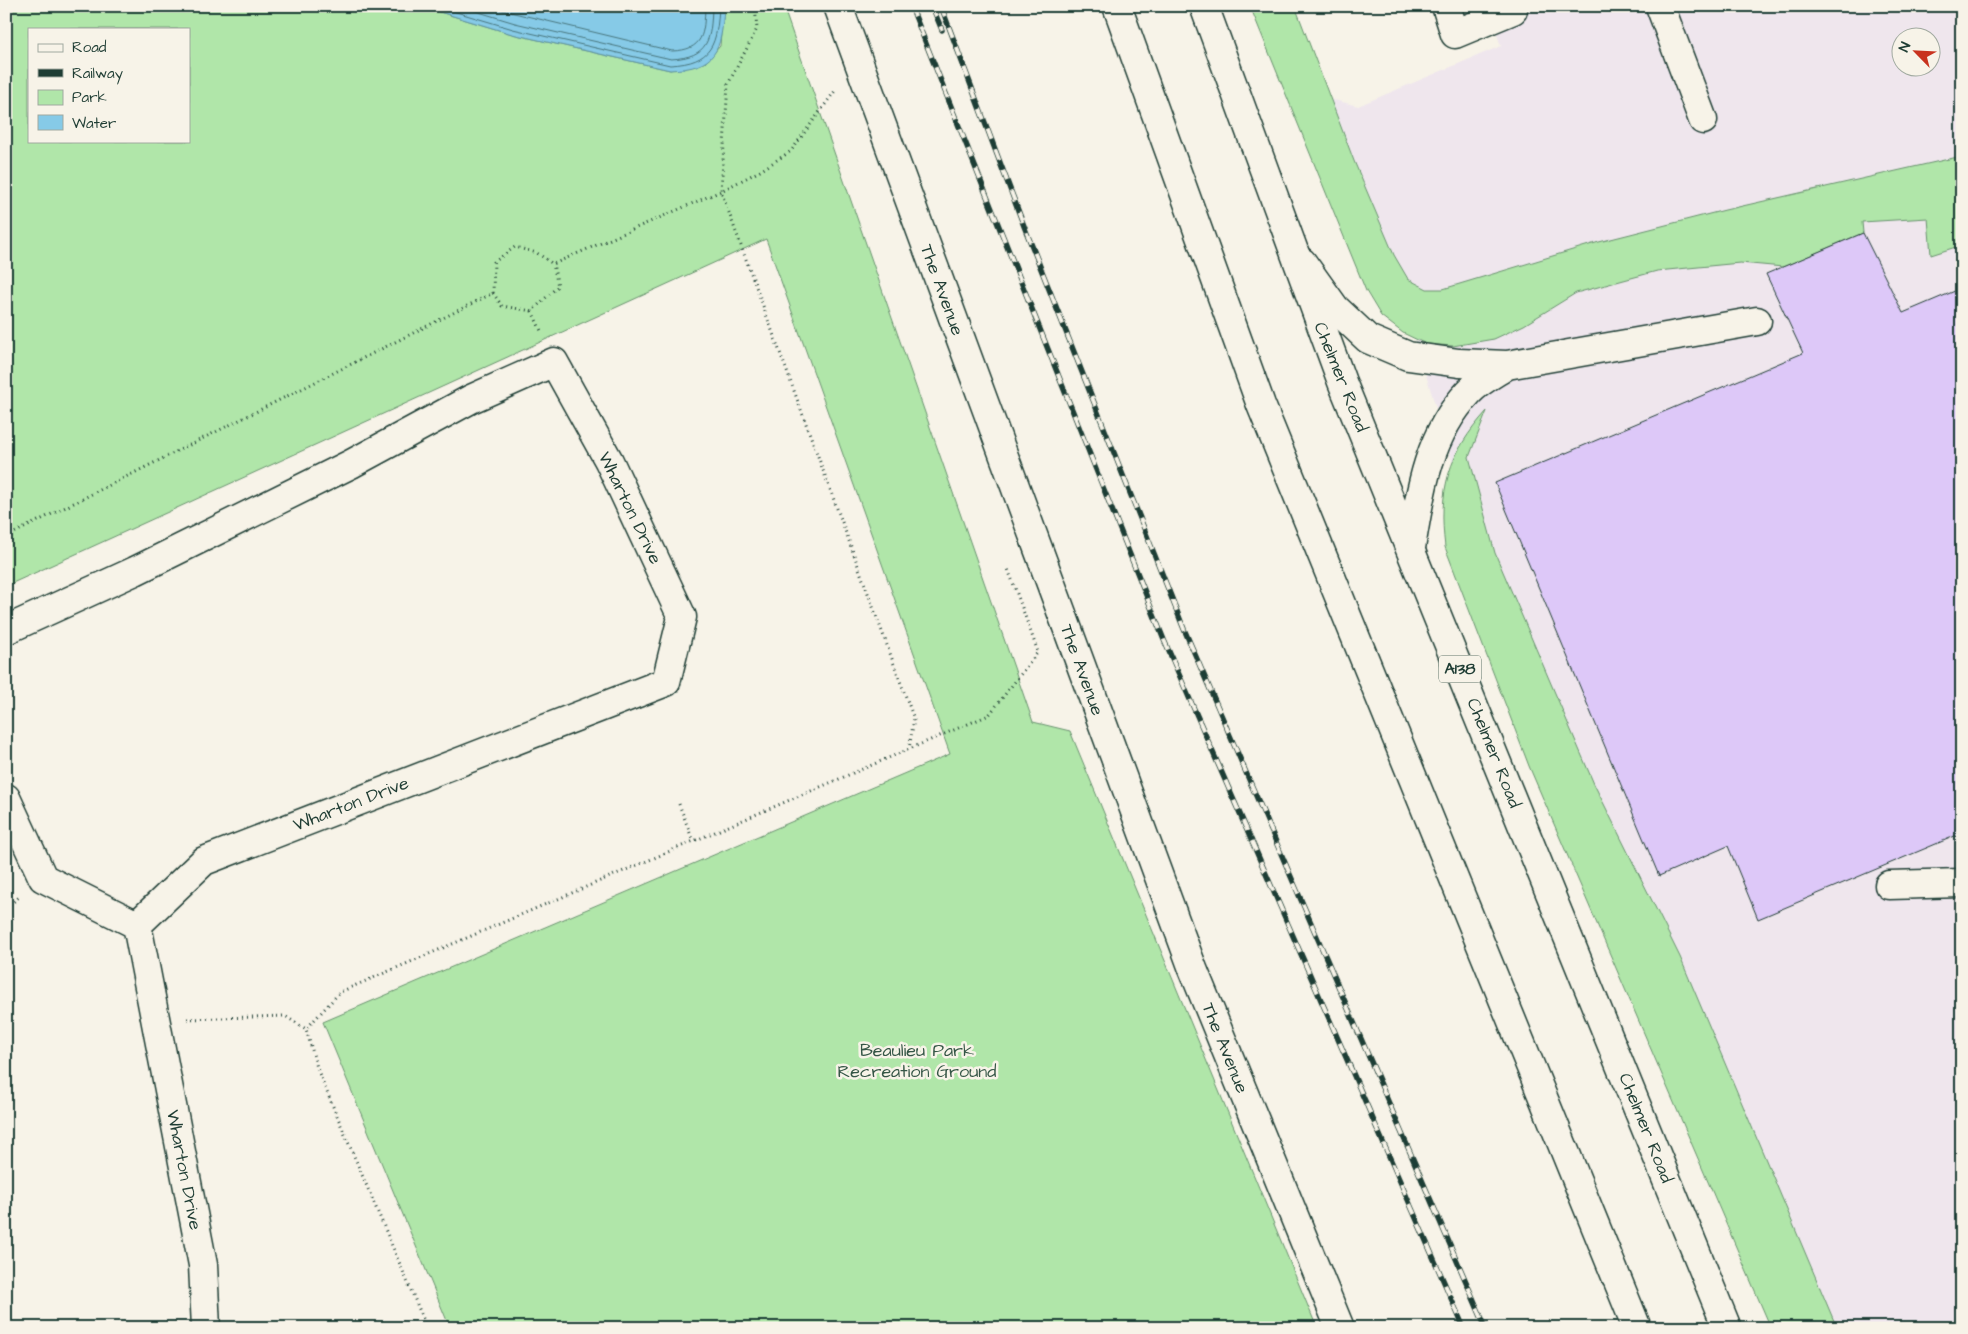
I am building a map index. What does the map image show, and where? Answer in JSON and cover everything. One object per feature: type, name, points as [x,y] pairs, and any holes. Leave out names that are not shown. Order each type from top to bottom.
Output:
[{"type":"street","name":"The Avenue","points":[[838,6],[1193,969],[1340,1328]]},
{"type":"street","points":[[1118,6],[1261,405],[1637,1328]]},
{"type":"street","name":"Chelmer Road","points":[[1204,6],[1342,382],[1728,1328]]},
{"type":"street","points":[[1446,6],[1455,34],[1512,8]]},
{"type":"street","points":[[1660,6],[1703,120]]},
{"type":"street","points":[[1291,246],[1335,308],[1368,339],[1408,356],[1459,363],[1507,365],[1757,320]]},
{"type":"street","name":"Wharton Drive","points":[[6,630],[135,570],[351,464],[471,399],[554,362],[609,461],[682,617],[666,682],[204,860],[137,924],[154,1020],[203,1265],[206,1328]]},
{"type":"street","points":[[1411,548],[1420,488],[1437,437],[1470,391],[1507,365]]},
{"type":"street","points":[[6,798],[43,878],[137,924]]},
{"type":"street","points":[[1889,886],[1962,884]]},
{"type":"path","points":[[755,6],[757,28],[728,84],[721,192],[914,719],[909,749]]},
{"type":"path","points":[[553,264],[721,192],[791,151],[839,86]]},
{"type":"path","points":[[516,248],[537,253],[553,264],[558,286],[532,311],[502,306],[493,293],[494,262],[516,248]]},
{"type":"path","points":[[6,536],[493,293]]},
{"type":"path","points":[[306,1030],[340,992],[989,715],[1038,652],[1005,559]]},
{"type":"path","points":[[679,804],[693,841]]},
{"type":"path","points":[[154,1020],[285,1016],[306,1030],[318,1071],[427,1328]]},
{"type":"shaded area","points":[[1487,6],[1962,6],[1962,1328],[1831,1328],[1465,504],[1404,302],[1330,99],[1358,106],[1501,46]]},
{"type":"green space","name":"Beaulieu Park Recreation Ground","points":[[6,6],[420,6],[512,34],[670,70],[705,63],[720,46],[723,6],[783,6],[1033,722],[1070,731],[1317,1328],[450,1328],[323,1022],[950,754],[766,239],[6,586]]},
{"type":"green space","points":[[1250,6],[1295,6],[1354,161],[1394,255],[1408,279],[1427,289],[1443,289],[1599,242],[1725,210],[1962,156],[1962,245],[1931,255],[1928,218],[1862,222],[1863,233],[1783,267],[1740,263],[1657,271],[1576,293],[1524,325],[1494,339],[1453,346],[1426,344],[1403,333],[1381,316],[1366,291]]},
{"type":"green space","points":[[1487,411],[1469,457],[1495,553],[1594,784],[1680,957],[1837,1328],[1771,1328],[1529,766],[1445,547],[1443,508],[1449,474],[1463,442]]},
{"type":"water","points":[[420,6],[723,6],[724,9],[721,36],[714,54],[698,66],[670,70],[512,34]]},
{"type":"building","points":[[1863,233],[1903,313],[1962,288],[1962,833],[1758,919],[1728,846],[1659,876],[1495,483],[1803,353],[1766,274]]},
{"type":"railway","points":[[911,6],[1164,640],[1464,1328]]},
{"type":"railway","points":[[932,6],[942,30]]},
{"type":"railway","points":[[941,6],[1024,226],[1184,629],[1486,1328]]}]
